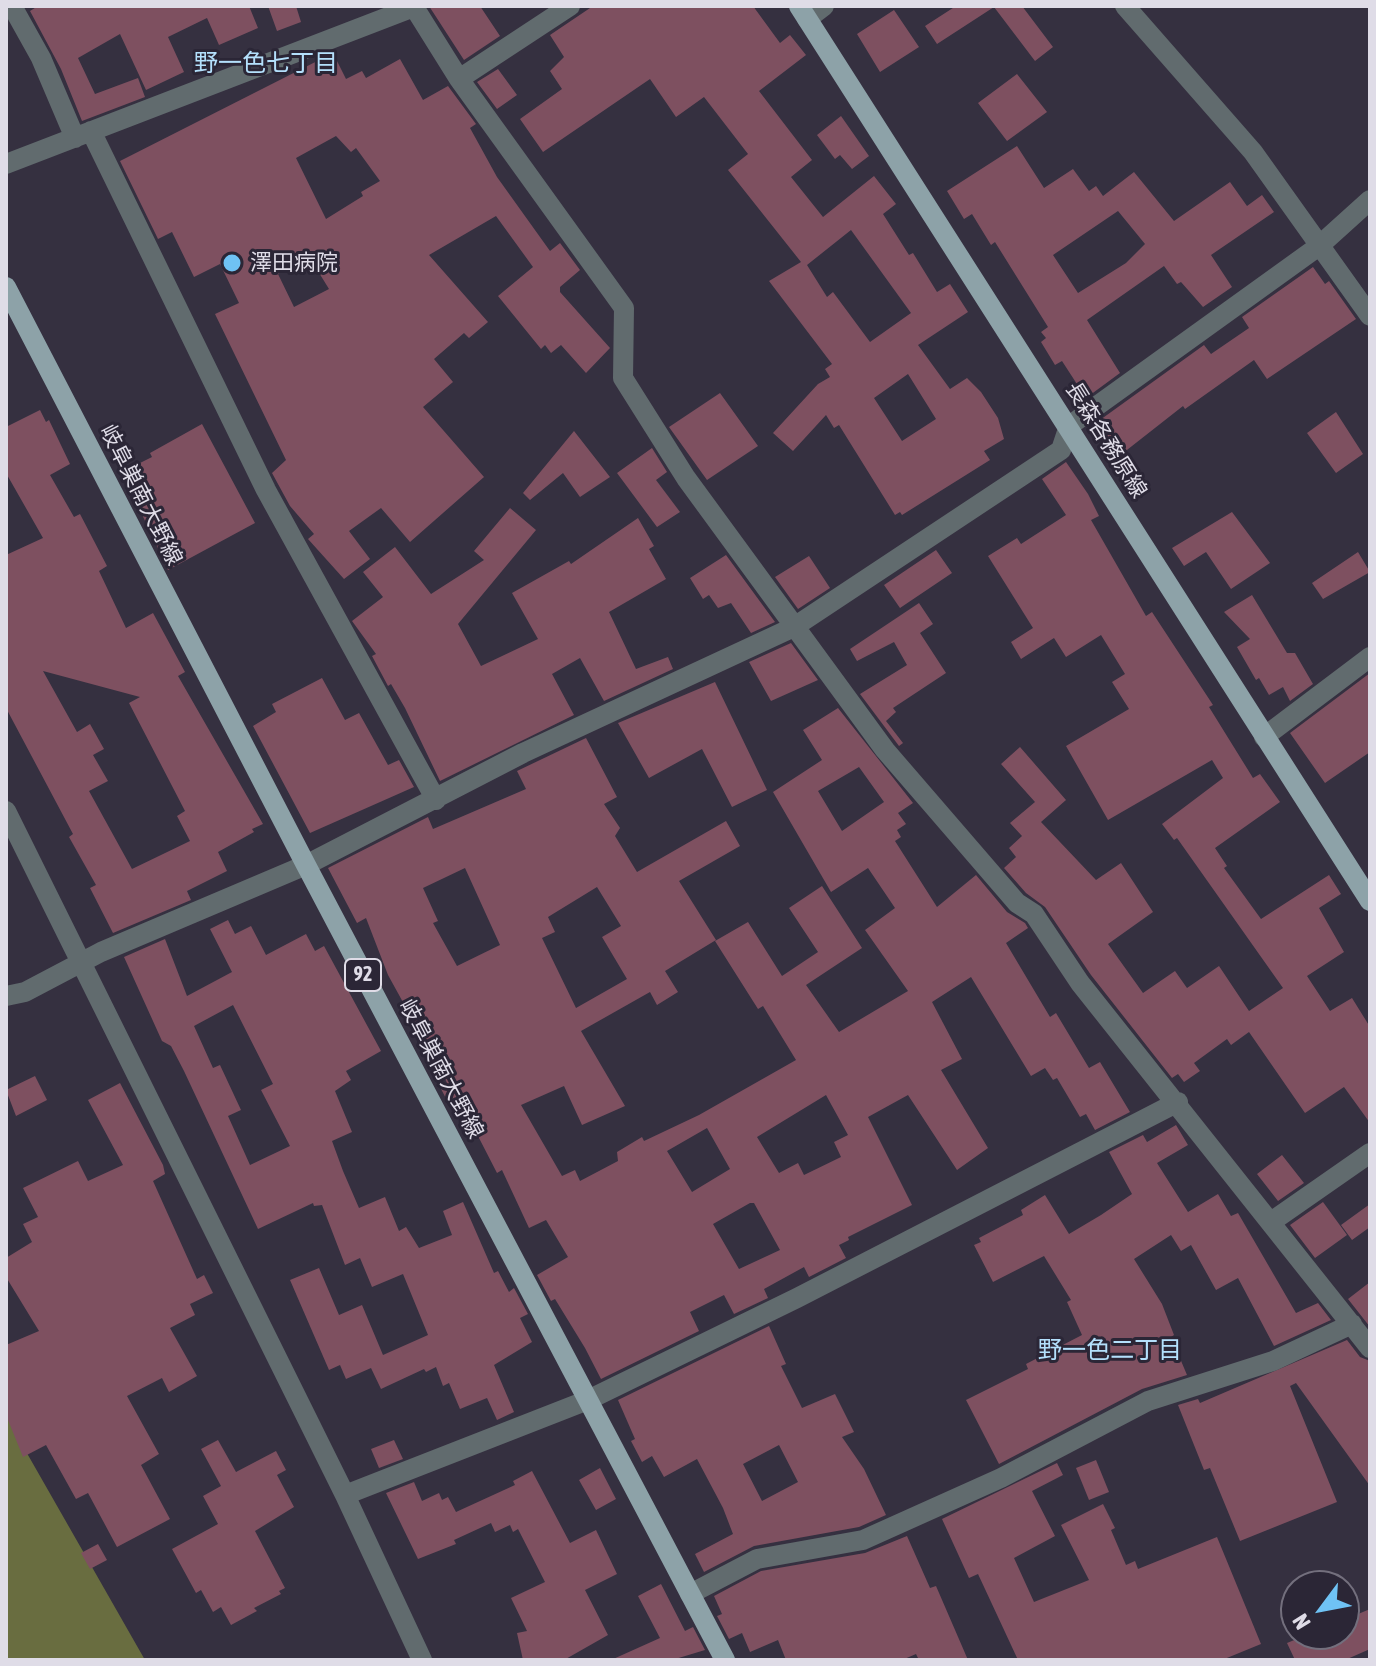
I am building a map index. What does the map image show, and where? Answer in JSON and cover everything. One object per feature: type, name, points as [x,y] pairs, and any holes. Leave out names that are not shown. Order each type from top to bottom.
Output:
[{"type":"main road","name":"長森各務原線","points":[[810,10],[1264,737],[1370,901]]},
{"type":"main road","name":"岐阜巣南大野線","points":[[6,287],[725,1660]]},
{"type":"street","points":[[12,6],[83,134],[266,490],[436,800]]},
{"type":"street","points":[[459,79],[570,6]]},
{"type":"street","points":[[1125,6],[1253,152],[1370,316]]},
{"type":"street","points":[[6,164],[368,13],[414,7],[459,79],[624,308],[623,378],[686,478],[885,750],[1017,903],[1034,914],[1080,983],[1178,1102],[1370,1348]]},
{"type":"street","points":[[6,996],[306,865],[523,753],[794,627],[1061,450],[1069,426],[1319,246],[1370,200]]},
{"type":"street","points":[[1264,737],[1370,657]]},
{"type":"street","points":[[6,811],[345,1495],[422,1660]]},
{"type":"street","points":[[345,1495],[588,1400],[797,1298],[1178,1102]]},
{"type":"street","points":[[1271,1222],[1370,1153]]},
{"type":"street","points":[[690,1594],[757,1559],[863,1540],[1001,1478],[1148,1401],[1273,1361],[1352,1324]]},
{"type":"green space","points":[[6,1377],[20,1441],[145,1660],[6,1660]]},
{"type":"building","points":[[38,6],[249,6],[258,28],[219,45],[207,18],[168,37],[184,72],[146,90],[120,34],[78,58],[95,94],[138,78],[145,97],[82,121],[61,69],[30,11]]},
{"type":"building","points":[[268,6],[296,6],[301,22],[277,31]]},
{"type":"building","points":[[429,6],[480,6],[500,36],[464,60]]},
{"type":"building","points":[[593,6],[753,6],[780,43],[790,35],[806,55],[759,91],[812,160],[791,177],[823,217],[874,176],[896,204],[883,214],[909,255],[913,253],[937,292],[950,284],[968,312],[918,345],[950,389],[967,378],[981,392],[998,418],[1004,439],[984,451],[990,460],[902,515],[900,512],[895,515],[839,425],[834,428],[826,415],[793,451],[773,433],[818,384],[830,377],[825,369],[832,364],[769,281],[801,262],[728,170],[748,154],[704,97],[676,117],[650,79],[543,152],[520,119],[562,89],[550,71],[564,57],[550,35]],"holes":[[[851,230],[911,313],[870,342],[833,292],[827,297],[807,265]],[[908,374],[936,419],[902,441],[874,398]]]},
{"type":"building","points":[[956,6],[1022,6],[1053,47],[1035,61],[994,7],[937,44],[925,26]]},
{"type":"building","points":[[894,10],[919,47],[880,72],[857,34]]},
{"type":"building","points":[[333,53],[346,79],[362,71],[366,78],[400,59],[423,100],[448,86],[476,124],[470,128],[497,177],[550,251],[560,243],[580,270],[560,287],[560,292],[610,348],[586,373],[561,345],[551,353],[545,345],[541,349],[498,296],[533,267],[496,216],[429,255],[488,322],[469,338],[464,333],[434,359],[453,382],[423,407],[484,477],[410,542],[381,508],[349,531],[370,559],[344,579],[308,539],[314,534],[290,506],[272,473],[286,460],[215,314],[239,303],[220,264],[194,277],[172,232],[158,239],[120,161]],"holes":[[[336,136],[351,152],[356,148],[380,181],[361,192],[363,196],[326,219],[296,158]],[[308,255],[329,289],[294,307],[278,274]]]},
{"type":"building","points":[[498,69],[517,95],[497,109],[477,82]]},
{"type":"building","points":[[1017,74],[1047,112],[1007,141],[978,103]]},
{"type":"building","points":[[841,116],[869,156],[852,169],[840,155],[835,159],[817,135]]},
{"type":"building","points":[[1017,146],[1044,188],[1073,169],[1089,191],[1096,186],[1103,196],[1134,172],[1174,221],[1230,182],[1247,206],[1262,195],[1274,212],[1211,255],[1232,287],[1203,307],[1181,282],[1177,284],[1164,266],[1087,320],[1120,373],[1086,398],[1062,361],[1055,365],[1041,342],[1046,338],[1041,332],[1048,327],[995,242],[991,245],[972,214],[964,219],[947,191]],"holes":[[[1118,211],[1145,244],[1126,263],[1078,293],[1053,255]]]},
{"type":"building","points":[[1313,267],[1325,284],[1329,281],[1356,319],[1267,379],[1254,360],[1185,409],[1183,406],[1118,457],[1094,426],[1100,420],[1204,345],[1211,354],[1249,328],[1242,317]]},
{"type":"building","points":[[720,393],[758,446],[707,480],[669,427]]},
{"type":"building","points":[[40,410],[46,422],[49,420],[70,464],[50,475],[74,517],[80,514],[107,566],[99,571],[126,628],[153,613],[185,672],[178,676],[263,824],[218,852],[227,871],[187,891],[191,900],[113,933],[90,888],[96,885],[69,837],[73,834],[6,708],[6,555],[43,538],[6,473],[6,427]],"holes":[[[43,671],[140,697],[129,703],[185,811],[177,816],[190,841],[132,869],[89,791],[108,781],[93,755],[104,749],[90,724],[77,732]]]},
{"type":"building","points":[[1336,412],[1363,454],[1336,473],[1307,433]]},
{"type":"building","points":[[202,424],[255,523],[168,570],[131,491],[136,489],[126,470]]},
{"type":"building","points":[[574,431],[610,477],[580,497],[563,473],[530,500],[523,493]]},
{"type":"building","points":[[652,448],[667,472],[656,480],[680,512],[657,527],[617,473]]},
{"type":"building","points":[[1066,462],[1088,494],[1099,516],[1091,520],[1146,616],[1152,612],[1213,705],[1209,707],[1253,778],[1260,774],[1280,802],[1215,848],[1227,866],[1224,868],[1261,919],[1329,875],[1341,894],[1319,908],[1344,952],[1307,976],[1330,1011],[1352,998],[1370,1027],[1370,1123],[1344,1087],[1305,1113],[1249,1032],[1231,1045],[1227,1039],[1194,1063],[1200,1071],[1184,1082],[1178,1074],[1172,1078],[1091,975],[1045,907],[1026,893],[1004,868],[1016,857],[1009,848],[1022,836],[1010,823],[1035,802],[1001,764],[1020,747],[1066,800],[1041,822],[1096,880],[1121,863],[1153,912],[1108,944],[1143,993],[1175,971],[1187,988],[1219,966],[1249,1011],[1283,988],[1177,838],[1174,840],[1162,824],[1223,778],[1212,760],[1108,820],[1066,746],[1129,709],[1112,682],[1125,674],[1101,635],[1066,657],[1054,638],[1021,659],[1011,642],[1033,628],[988,556],[1017,538],[1021,544],[1066,515],[1042,479]]},
{"type":"building","points":[[510,508],[536,530],[458,624],[481,666],[538,639],[512,593],[569,561],[571,564],[638,518],[654,546],[649,549],[666,579],[609,612],[636,669],[668,657],[673,669],[604,701],[580,658],[552,674],[574,715],[440,781],[405,708],[391,684],[388,686],[372,656],[376,654],[352,621],[383,597],[363,572],[395,547],[431,594],[484,560],[474,551]]},
{"type":"building","points":[[1232,512],[1270,563],[1231,589],[1206,552],[1184,566],[1172,548]]},
{"type":"building","points":[[936,550],[952,573],[900,608],[884,585]]},
{"type":"building","points":[[1358,552],[1370,572],[1323,599],[1312,583]]},
{"type":"building","points":[[726,555],[775,622],[751,633],[731,603],[718,608],[709,595],[703,599],[690,578]]},
{"type":"building","points":[[809,556],[830,588],[798,609],[775,577]]},
{"type":"building","points":[[1252,595],[1287,653],[1295,653],[1313,684],[1290,701],[1283,687],[1269,695],[1259,678],[1256,680],[1237,647],[1250,639],[1224,612]]},
{"type":"building","points":[[919,603],[933,624],[920,633],[946,673],[893,708],[896,712],[886,721],[903,743],[899,746],[860,694],[907,665],[894,642],[857,661],[850,649]]},
{"type":"building","points":[[791,643],[818,680],[771,701],[749,662]]},
{"type":"building","points":[[1370,673],[1370,752],[1325,783],[1290,733]]},
{"type":"building","points":[[322,678],[345,720],[359,713],[388,765],[399,760],[414,787],[310,833],[253,726],[276,712],[272,704]]},
{"type":"building","points":[[715,682],[767,790],[732,807],[702,749],[649,778],[618,723]]},
{"type":"building","points":[[838,708],[913,803],[898,813],[906,824],[897,830],[901,837],[895,841],[937,907],[976,875],[1007,912],[1025,923],[1028,928],[1006,943],[1050,1017],[1056,1013],[1089,1068],[1100,1062],[1130,1112],[1095,1130],[1086,1114],[1080,1117],[1057,1078],[1053,1080],[1045,1068],[1031,1076],[971,977],[932,1002],[962,1059],[941,1070],[988,1148],[957,1170],[908,1095],[868,1117],[912,1205],[848,1237],[849,1240],[839,1245],[846,1258],[809,1277],[804,1267],[764,1289],[768,1298],[734,1314],[724,1295],[690,1312],[699,1331],[601,1379],[555,1299],[551,1301],[537,1275],[568,1257],[546,1220],[529,1228],[502,1170],[497,1173],[461,1103],[451,1108],[440,1087],[447,1083],[418,1022],[415,1024],[388,975],[366,918],[357,923],[328,868],[428,817],[433,829],[526,789],[517,771],[586,738],[617,797],[604,804],[620,828],[615,836],[637,872],[726,821],[740,846],[679,881],[716,940],[665,971],[678,992],[657,1005],[650,992],[581,1031],[625,1106],[582,1125],[564,1086],[521,1105],[562,1176],[575,1170],[580,1181],[618,1161],[617,1152],[642,1137],[644,1141],[699,1115],[796,1060],[763,1006],[758,1009],[715,941],[748,922],[782,976],[818,952],[789,908],[822,886],[862,948],[806,985],[839,1032],[908,991],[865,930],[895,908],[868,868],[831,892],[773,792],[822,760],[803,730]],"holes":[[[859,767],[884,802],[842,831],[818,791]],[[465,868],[500,945],[457,966],[433,923],[438,921],[423,888]],[[597,887],[621,926],[602,937],[627,979],[576,1008],[542,938],[555,932],[548,917]],[[826,1095],[848,1135],[834,1142],[841,1157],[804,1175],[798,1163],[779,1173],[757,1137]],[[707,1128],[730,1169],[692,1192],[667,1151]],[[754,1203],[780,1250],[739,1269],[713,1224]]]},
{"type":"building","points":[[228,920],[235,934],[251,926],[266,955],[306,934],[315,951],[324,946],[381,1051],[346,1071],[351,1080],[335,1091],[352,1132],[332,1141],[343,1171],[359,1208],[385,1197],[399,1231],[406,1227],[419,1248],[452,1235],[443,1211],[463,1202],[494,1273],[498,1271],[509,1292],[514,1288],[528,1314],[520,1318],[532,1342],[494,1365],[514,1412],[497,1420],[487,1398],[460,1409],[449,1383],[443,1386],[436,1367],[426,1372],[424,1369],[381,1389],[371,1368],[346,1379],[340,1365],[329,1370],[290,1280],[319,1268],[339,1315],[362,1305],[383,1355],[428,1335],[403,1274],[372,1287],[360,1258],[345,1265],[322,1205],[314,1206],[313,1203],[258,1229],[184,1071],[171,1046],[162,1041],[124,957],[165,939],[187,996],[232,972],[210,929]],"holes":[[[233,1005],[273,1084],[261,1090],[290,1146],[250,1165],[228,1116],[241,1110],[220,1065],[213,1068],[194,1026]]]},
{"type":"building","points":[[35,1076],[47,1100],[16,1116],[6,1090]]},
{"type":"building","points":[[120,1083],[163,1165],[165,1174],[153,1181],[197,1279],[204,1275],[213,1293],[190,1304],[195,1315],[170,1328],[197,1376],[169,1392],[162,1378],[127,1396],[159,1454],[141,1465],[170,1519],[117,1547],[88,1493],[76,1499],[46,1445],[23,1457],[6,1415],[6,1345],[39,1331],[6,1277],[6,1258],[32,1242],[23,1224],[38,1217],[23,1188],[78,1161],[88,1181],[123,1165],[88,1100]]},
{"type":"building","points":[[1176,1125],[1188,1145],[1157,1163],[1188,1212],[1218,1194],[1231,1216],[1238,1213],[1296,1313],[1318,1303],[1331,1320],[1274,1346],[1238,1278],[1216,1290],[1191,1245],[1181,1251],[1171,1235],[1134,1259],[1162,1304],[1174,1335],[1171,1337],[1187,1375],[1142,1389],[999,1464],[966,1400],[1028,1369],[1026,1364],[1082,1335],[1067,1302],[1071,1300],[1044,1256],[993,1282],[974,1245],[981,1242],[979,1238],[1023,1215],[1021,1210],[1045,1195],[1069,1234],[1101,1215],[1132,1194],[1109,1152],[1143,1135],[1147,1142]]},
{"type":"building","points":[[1282,1155],[1304,1183],[1278,1201],[1257,1174]]},
{"type":"building","points":[[1323,1202],[1347,1235],[1315,1258],[1290,1225]]},
{"type":"building","points":[[1370,1204],[1370,1227],[1352,1240],[1341,1225]]},
{"type":"building","points":[[1370,1282],[1370,1327],[1348,1299]]},
{"type":"building","points":[[769,1326],[786,1364],[781,1366],[802,1408],[835,1394],[854,1432],[842,1437],[864,1469],[886,1515],[859,1527],[754,1546],[704,1572],[695,1554],[733,1534],[723,1508],[697,1459],[664,1477],[652,1456],[642,1462],[631,1441],[635,1439],[618,1400]],"holes":[[[779,1445],[798,1482],[762,1501],[743,1464]]]},
{"type":"building","points":[[1347,1340],[1360,1357],[1370,1361],[1370,1486],[1296,1383],[1290,1386],[1337,1502],[1240,1541],[1210,1468],[1204,1470],[1178,1405],[1198,1399],[1200,1403]]},
{"type":"building","points":[[218,1440],[236,1472],[276,1451],[286,1470],[277,1475],[294,1507],[255,1531],[285,1588],[279,1591],[281,1594],[254,1608],[257,1611],[231,1625],[221,1607],[213,1612],[201,1590],[196,1593],[172,1549],[218,1524],[203,1496],[221,1486],[201,1449]]},
{"type":"building","points":[[394,1440],[403,1459],[379,1468],[371,1449]]},
{"type":"building","points":[[1096,1460],[1109,1492],[1089,1500],[1076,1468]]},
{"type":"building","points":[[1057,1463],[1063,1475],[1032,1491],[1055,1536],[1014,1558],[1034,1602],[1089,1580],[1061,1525],[1103,1504],[1115,1528],[1111,1530],[1126,1565],[1135,1561],[1138,1569],[1217,1537],[1261,1644],[1222,1660],[1018,1660],[978,1574],[969,1578],[942,1519]]},
{"type":"building","points":[[600,1468],[616,1499],[596,1510],[579,1480]]},
{"type":"building","points":[[532,1471],[570,1543],[596,1530],[617,1574],[585,1590],[608,1635],[564,1660],[523,1660],[517,1633],[527,1631],[511,1598],[545,1582],[518,1529],[513,1532],[510,1525],[495,1532],[491,1523],[454,1540],[456,1544],[418,1559],[386,1493],[414,1482],[422,1501],[439,1493],[442,1500],[448,1497],[456,1512],[515,1485],[513,1481]]},
{"type":"building","points":[[907,1536],[930,1588],[936,1586],[968,1660],[919,1660],[916,1654],[902,1660],[786,1660],[778,1640],[750,1652],[742,1633],[729,1639],[717,1616],[722,1614],[714,1596],[761,1571],[865,1553]]},
{"type":"building","points":[[98,1544],[107,1560],[90,1569],[81,1553]]},
{"type":"building","points":[[661,1584],[685,1631],[693,1627],[705,1650],[672,1660],[611,1660],[660,1638],[638,1596]]},
{"type":"building","points":[[1370,1609],[1370,1649],[1345,1660],[1295,1660],[1290,1650],[1360,1650],[1360,1613]]},
{"type":"place","name":"澤田病院","points":[[232,263]]},
{"type":"district","name":"野一色七丁目","points":[[266,63]]},
{"type":"district","name":"野一色二丁目","points":[[1110,1350]]}]
